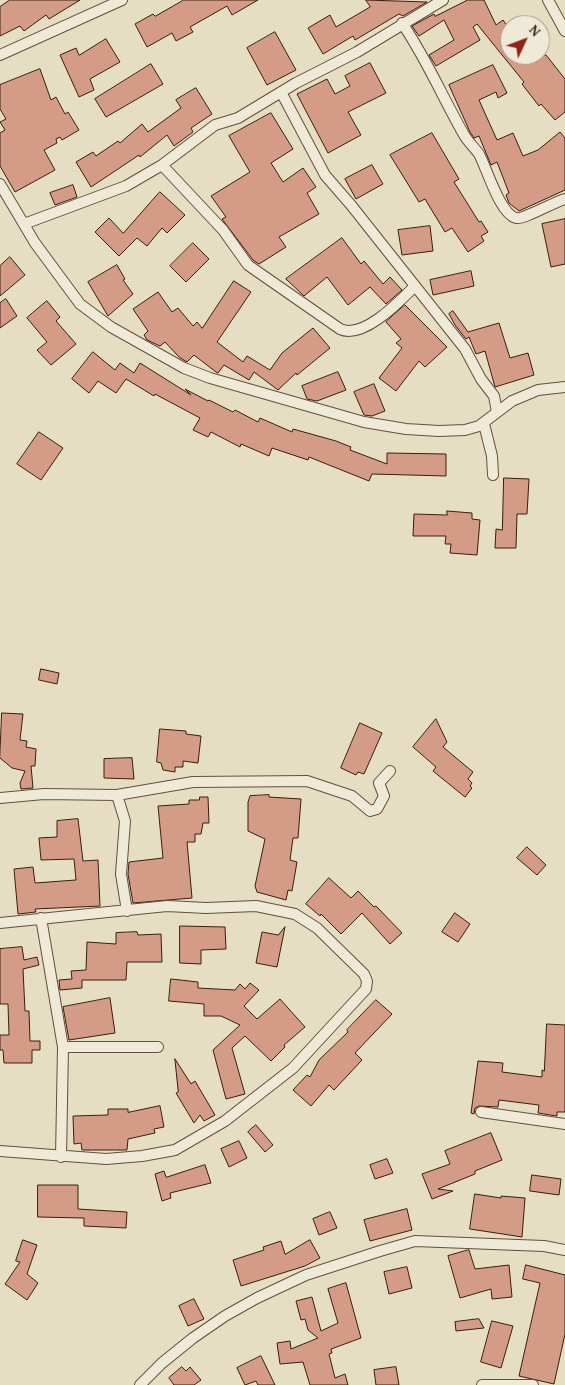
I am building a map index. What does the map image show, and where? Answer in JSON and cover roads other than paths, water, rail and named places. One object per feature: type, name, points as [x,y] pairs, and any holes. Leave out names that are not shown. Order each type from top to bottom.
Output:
[{"type":"street","points":[[0,55],[122,0]]},
{"type":"street","points":[[24,224],[126,186],[162,165],[215,125],[238,118],[281,92],[357,52],[402,23],[443,0]]},
{"type":"street","points":[[548,0],[565,31]]},
{"type":"street","points":[[402,23],[420,50],[464,135],[478,154],[506,210],[514,218],[522,219],[551,203],[565,199]]},
{"type":"street","points":[[281,92],[326,175],[465,349],[481,379],[494,396],[497,412]]},
{"type":"street","points":[[162,165],[223,230],[248,265],[340,329],[350,331],[376,320],[415,286]]},
{"type":"street","points":[[0,184],[35,243],[80,304],[111,327],[184,368],[210,378],[364,422],[406,429],[439,431],[465,430],[484,424],[512,401],[538,390],[565,387]]},
{"type":"street","points":[[494,396],[512,401]]},
{"type":"street","points":[[484,424],[492,456],[493,475]]},
{"type":"street","points":[[0,798],[44,794],[117,795],[193,782],[307,781],[352,796],[370,811],[377,809],[384,796],[380,783],[390,771]]},
{"type":"street","points":[[117,795],[125,821],[121,874],[127,911]]},
{"type":"street","points":[[0,923],[168,906],[206,908],[256,906],[295,914],[317,928],[364,974],[366,989],[292,1068],[225,1121],[175,1150],[142,1156],[106,1159],[0,1151]]},
{"type":"street","points":[[41,918],[63,1047],[61,1156]]},
{"type":"street","points":[[63,1047],[158,1047]]},
{"type":"street","points":[[481,1112],[565,1124]]},
{"type":"street","points":[[140,1385],[162,1363],[193,1338],[225,1316],[257,1298],[306,1275],[380,1251],[415,1240],[544,1246],[565,1250]]},
{"type":"street","points":[[482,1385],[490,1383],[533,1385]]}]
